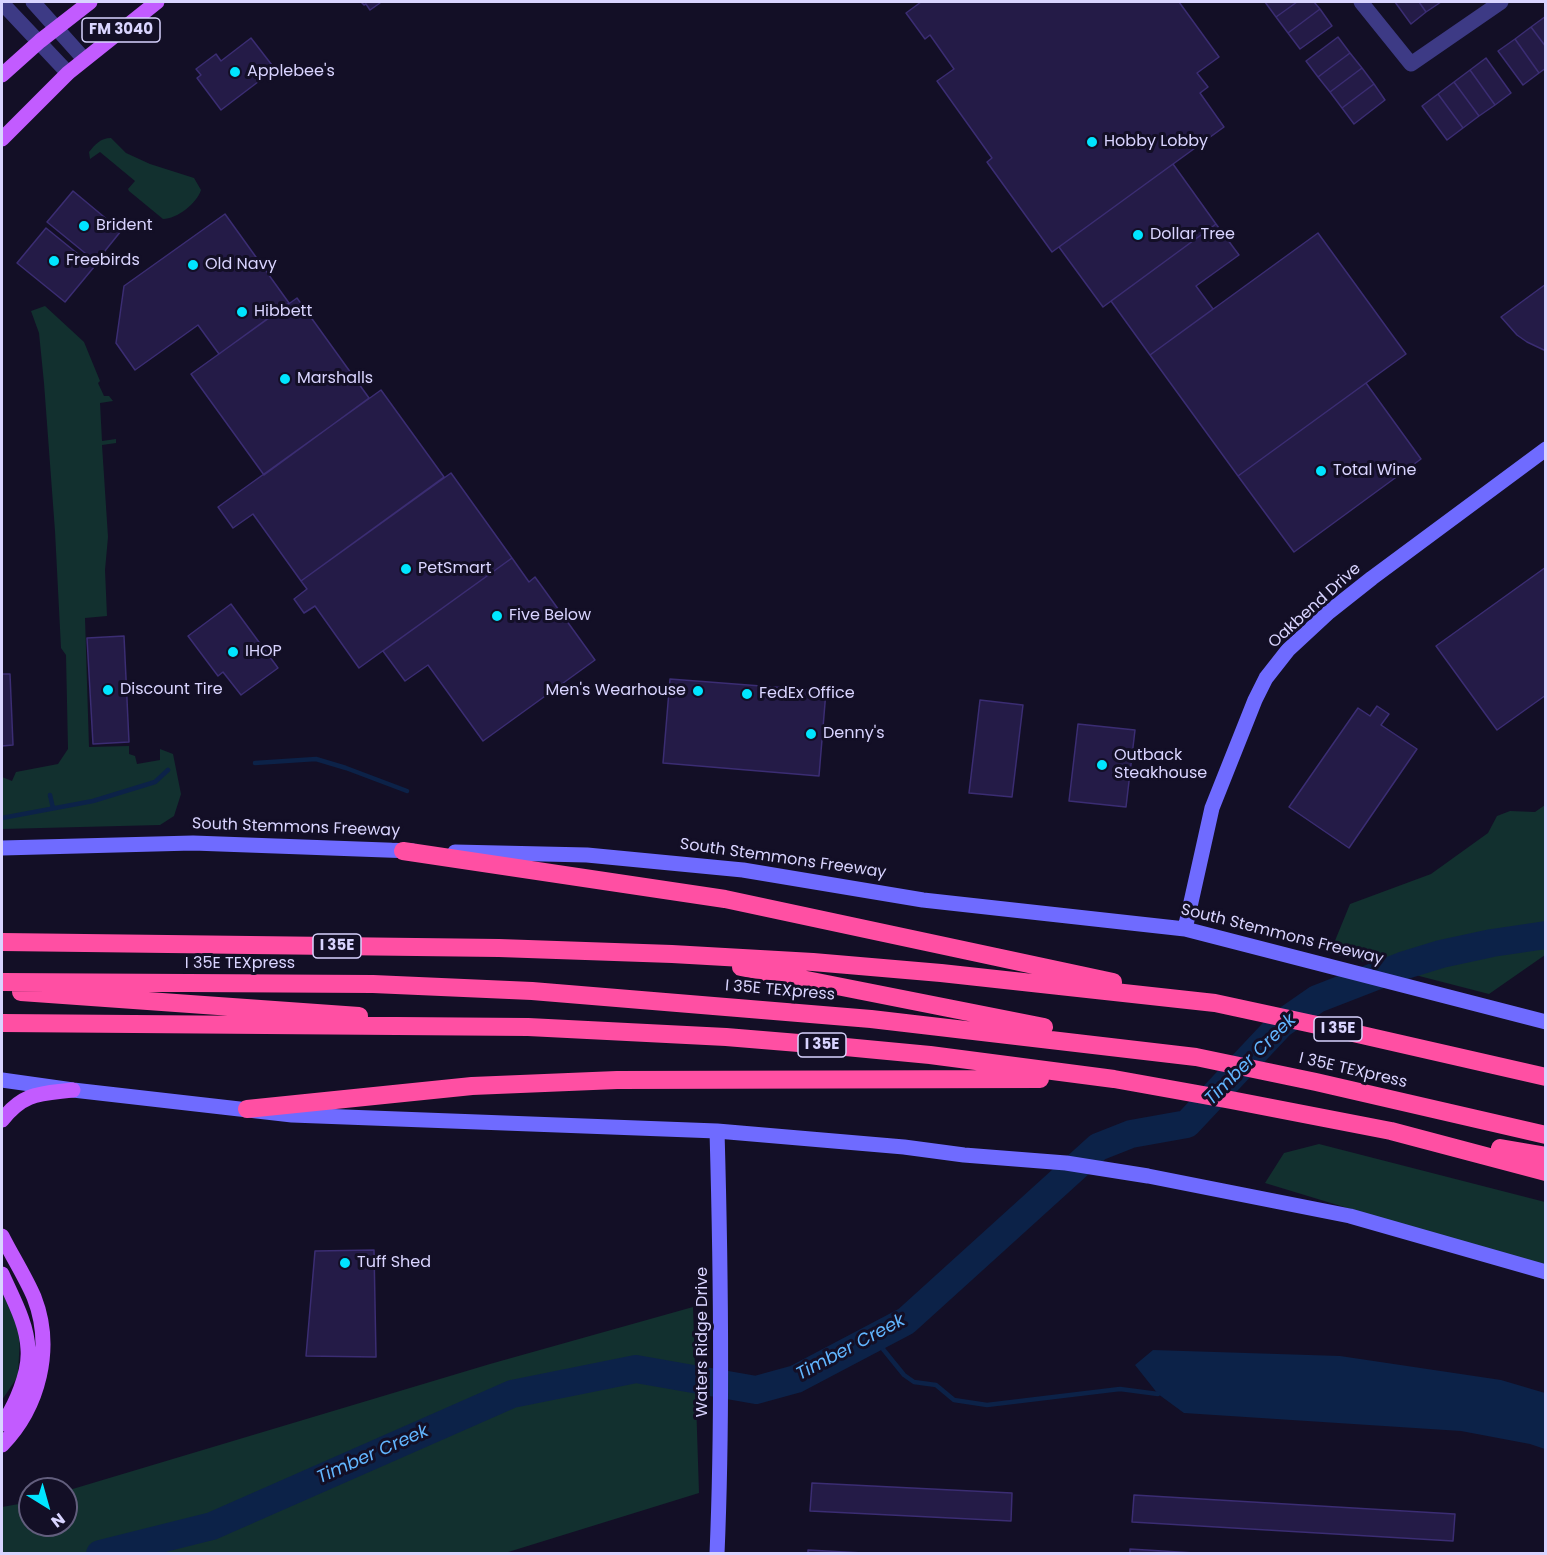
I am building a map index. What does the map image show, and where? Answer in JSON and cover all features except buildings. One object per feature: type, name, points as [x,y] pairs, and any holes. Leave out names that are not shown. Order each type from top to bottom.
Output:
[{"type":"highway","points":[[404,851],[725,899],[1215,1003]]},
{"type":"highway","name":"I 35E","points":[[2,942],[499,948],[672,954],[813,962],[941,973],[1215,1003],[1545,1077]]},
{"type":"highway","points":[[672,954],[1196,1057]]},
{"type":"highway","name":"I 35E TEXpress","points":[[2,982],[373,984],[532,991],[871,1018],[1196,1057],[1456,1114],[1545,1136]]},
{"type":"highway","points":[[2,991],[528,1027]]},
{"type":"highway","name":"I 35E","points":[[2,1023],[528,1027],[726,1037],[930,1055],[1114,1079],[1391,1131],[1545,1172]]},
{"type":"highway","points":[[246,1109],[472,1086],[616,1080],[1114,1079]]},
{"type":"highway","points":[[1391,1131],[1545,1156]]},
{"type":"main road","name":"FM 3040","points":[[2,75],[40,41],[90,2]]},
{"type":"main road","name":"FM 3040","points":[[2,139],[68,73],[158,2]]},
{"type":"main road","name":"Oakbend Drive","points":[[1185,929],[1212,808],[1266,678],[1288,650],[1338,605],[1545,449]]},
{"type":"main road","name":"South Stemmons Freeway","points":[[2,848],[82,844],[192,843],[587,855],[732,869],[923,900],[1185,929],[1545,1022]]},
{"type":"main road","points":[[2,1080],[292,1115],[717,1131],[1066,1163],[1274,1199],[1350,1216],[1545,1272]]},
{"type":"main road","points":[[2,1120],[9,1110],[30,1096],[73,1090]]},
{"type":"main road","name":"Waters Ridge Drive","points":[[717,1131],[721,1302],[721,1479],[717,1554]]},
{"type":"main road","points":[[2,1236],[33,1297],[39,1314],[43,1351],[39,1379],[30,1406],[21,1422],[2,1445]]},
{"type":"main road","points":[[2,1274],[19,1311],[28,1350],[22,1385],[16,1401],[2,1424]]},
{"type":"street","points":[[33,2],[58,27],[84,59]]},
{"type":"street","points":[[1361,2],[1411,64],[1501,2]]},
{"type":"street","points":[[2,3],[68,73]]},
{"type":"green space","points":[[111,138],[126,153],[150,164],[194,178],[201,190],[199,195],[180,213],[163,219],[129,191],[128,189],[135,181],[100,152],[90,159],[89,152],[96,144]]},
{"type":"green space","points":[[45,306],[84,342],[104,396],[109,396],[113,401],[100,403],[102,441],[116,439],[116,443],[102,445],[108,537],[105,570],[107,616],[85,618],[89,747],[129,746],[129,754],[135,756],[137,764],[160,760],[160,749],[173,754],[181,794],[174,816],[160,825],[2,829],[2,777],[12,781],[16,772],[58,764],[68,749],[66,655],[61,648],[44,383],[39,333],[31,311]]},
{"type":"green space","points":[[1545,805],[1545,955],[1489,994],[1330,953],[1350,904],[1431,874],[1488,833],[1497,816],[1510,811],[1535,812]]},
{"type":"green space","points":[[1319,1144],[1545,1202],[1545,1268],[1265,1183],[1284,1153]]},
{"type":"green space","points":[[2,1286],[20,1335],[18,1376],[2,1400]]},
{"type":"green space","points":[[693,1307],[699,1493],[505,1553],[2,1553],[2,1507],[18,1504],[18,1537],[78,1537],[78,1487],[490,1364]]},
{"type":"water","points":[[1153,1350],[1340,1356],[1501,1380],[1545,1393],[1545,1449],[1461,1431],[1184,1413],[1158,1394],[1135,1365]]},
{"type":"waterway","points":[[255,763],[316,759],[407,791]]},
{"type":"waterway","points":[[2,818],[93,801],[155,782],[168,770]]},
{"type":"waterway","points":[[50,795],[53,808]]},
{"type":"waterway","name":"Timber Creek","points":[[100,1554],[212,1526],[512,1394],[636,1369],[756,1390],[796,1379],[906,1321],[1098,1147],[1131,1134],[1187,1124],[1281,1024],[1317,999],[1402,966],[1441,954],[1546,935]]},
{"type":"waterway","points":[[874,1338],[904,1375],[914,1382],[936,1385],[954,1400],[987,1405],[1120,1389],[1158,1394]]},
{"type":"place","name":"Applebee's","points":[[235,72]]},
{"type":"place","name":"Hobby Lobby","points":[[1092,142]]},
{"type":"place","name":"Brident","points":[[84,226]]},
{"type":"place","name":"Dollar Tree","points":[[1138,235]]},
{"type":"place","name":"Freebirds","points":[[54,261]]},
{"type":"place","name":"Old Navy","points":[[193,265]]},
{"type":"place","name":"Hibbett","points":[[242,312]]},
{"type":"place","name":"Marshalls","points":[[285,379]]},
{"type":"place","name":"Total Wine","points":[[1321,471]]},
{"type":"place","name":"PetSmart","points":[[406,569]]},
{"type":"place","name":"Five Below","points":[[497,616]]},
{"type":"place","name":"IHOP","points":[[233,652]]},
{"type":"place","name":"Discount Tire","points":[[108,690]]},
{"type":"place","name":"Men's Wearhouse","points":[[698,691]]},
{"type":"place","name":"FedEx Office","points":[[747,694]]},
{"type":"place","name":"Denny's","points":[[811,734]]},
{"type":"place","name":"Outback Steakhouse","points":[[1102,765]]},
{"type":"place","name":"Tuff Shed","points":[[345,1263]]}]
